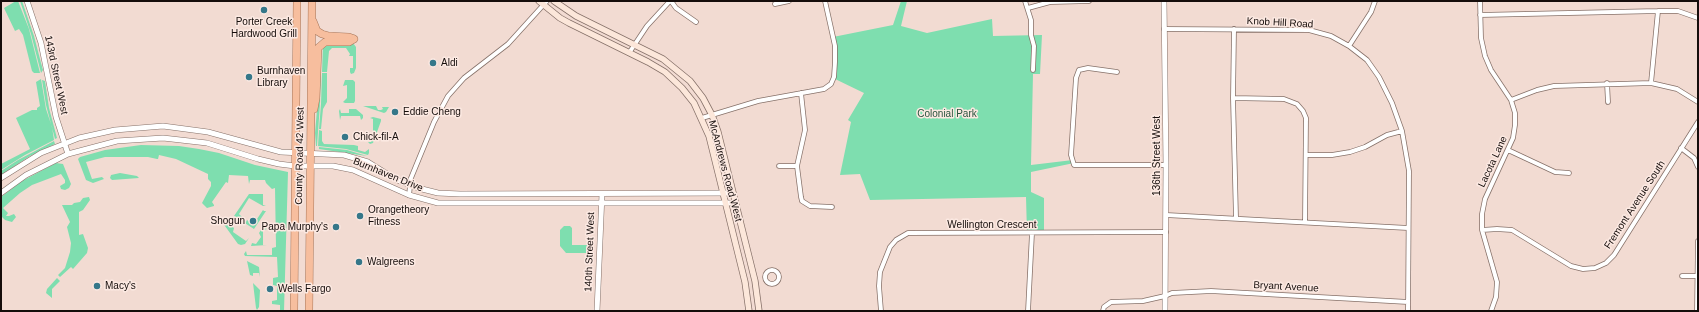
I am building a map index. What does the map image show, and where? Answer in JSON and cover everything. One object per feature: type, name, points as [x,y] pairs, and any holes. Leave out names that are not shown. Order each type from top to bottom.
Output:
[{"type":"highway","name":"County Road 42 West","points":[[294,311],[297,1]]},
{"type":"highway","name":"County Road 42 West","points":[[309,311],[312,1]]},
{"type":"highway","points":[[310,129],[316,98],[318,48],[325,42],[349,42],[354,39],[349,37],[329,36],[322,34],[317,31],[312,16]]},
{"type":"highway","points":[[294,281],[297,311]]},
{"type":"main road","name":"McAndrews Road West","points":[[554,1],[576,16],[664,59],[696,88],[712,115],[718,132],[754,281],[759,311]]},
{"type":"main road","name":"McAndrews Road West","points":[[543,2],[569,24],[657,67],[673,79],[687,94],[702,118],[709,136],[745,282],[749,311]]},
{"type":"street","name":"143rd Street West","points":[[27,1],[41,43],[56,117],[68,154]]},
{"type":"street","points":[[629,53],[647,26],[671,1],[676,8],[696,22]]},
{"type":"street","points":[[775,4],[789,1]]},
{"type":"street","points":[[702,118],[758,101],[824,89],[830,84],[834,77],[835,62],[834,46],[825,1]]},
{"type":"street","points":[[1025,1],[1028,8],[1034,46],[1033,70]]},
{"type":"street","points":[[1028,8],[1050,2],[1089,1]]},
{"type":"street","name":"136th Street West","points":[[1164,1],[1166,165],[1165,311]]},
{"type":"street","points":[[1349,46],[1371,12],[1375,1]]},
{"type":"street","name":"Lacota Lane","points":[[1480,1],[1481,38],[1485,56],[1491,70],[1511,100],[1515,113],[1513,138],[1485,199],[1482,214],[1482,230],[1497,282],[1496,296],[1491,311]]},
{"type":"street","points":[[409,195],[410,184],[434,122],[448,96],[464,78],[508,44],[543,2]]},
{"type":"street","points":[[1651,83],[1658,11]]},
{"type":"street","points":[[1480,15],[1678,11],[1698,18]]},
{"type":"street","points":[[1234,29],[1233,98],[1236,218]]},
{"type":"street","name":"Knob Hill Road","points":[[1164,30],[1309,30],[1331,36],[1349,46],[1367,60],[1380,77],[1392,103],[1402,131],[1409,171],[1408,311]]},
{"type":"street","points":[[1117,72],[1088,68],[1079,70],[1076,78],[1071,155],[1074,165],[1166,165]]},
{"type":"street","points":[[1607,83],[1608,102]]},
{"type":"street","points":[[1511,100],[1537,90],[1554,86],[1607,83],[1651,83],[1677,90],[1698,102]]},
{"type":"street","points":[[801,93],[805,130],[798,166],[802,201],[810,206],[832,207]]},
{"type":"street","points":[[1233,98],[1284,99],[1297,104],[1303,111],[1306,118],[1305,222]]},
{"type":"street","name":"Fremont Avenue South","points":[[1482,230],[1512,230],[1571,266],[1583,269],[1595,268],[1606,263],[1614,255],[1698,122]]},
{"type":"street","name":"Burnhaven Drive","points":[[1,178],[31,159],[64,143],[115,130],[163,126],[229,136],[271,150],[295,153],[344,155],[368,162],[397,180],[418,188],[448,194],[733,193]]},
{"type":"street","points":[[1306,155],[1332,155],[1350,152],[1366,147],[1387,136],[1402,131]]},
{"type":"street","name":"Burnhaven Drive","points":[[1,193],[36,169],[68,154],[117,141],[163,138],[206,143],[263,161],[295,166],[333,166],[353,170],[418,199],[449,204],[736,203]]},
{"type":"street","points":[[1682,148],[1694,158],[1698,167]]},
{"type":"street","points":[[1508,150],[1555,172],[1569,173]]},
{"type":"street","points":[[779,166],[798,166]]},
{"type":"street","name":"140th Street West","points":[[597,311],[602,194]]},
{"type":"street","points":[[1166,215],[1408,228]]},
{"type":"street","name":"Wellington Crescent","points":[[881,311],[878,286],[880,272],[890,247],[903,235],[913,233],[1166,232]]},
{"type":"street","points":[[1028,311],[1032,233]]},
{"type":"street","points":[[1697,311],[1698,241]]},
{"type":"street","points":[[1682,276],[1697,276]]},
{"type":"street","points":[[754,281],[765,279]]},
{"type":"street","name":"Bryant Avenue","points":[[1103,311],[1104,307],[1112,302],[1143,301],[1172,293],[1211,291],[1408,302]]},
{"type":"green space","points":[[18,1],[29,29],[40,73],[34,73],[32,71],[23,35],[19,29],[15,31],[4,8]]},
{"type":"green space","points":[[20,1],[22,1],[34,36],[43,70],[41,73],[31,34]]},
{"type":"green space","name":"Colonial Park","points":[[901,1],[907,1],[901,26],[927,33],[992,19],[993,36],[1042,35],[1040,74],[1033,74],[1031,165],[1073,160],[1074,163],[1031,172],[1031,192],[1044,198],[1044,233],[1027,233],[1026,197],[870,200],[860,174],[840,175],[851,122],[848,120],[864,93],[833,78],[833,37],[893,25]]},
{"type":"green space","points":[[353,43],[356,47],[356,68],[354,73],[351,74],[350,72],[350,68],[353,68],[353,56],[349,56],[350,54],[346,48],[332,48],[329,51],[327,72],[322,72],[323,45]]},
{"type":"green space","points":[[321,64],[320,104],[316,146],[315,133]]},
{"type":"green space","points":[[322,73],[327,73],[327,102],[323,109],[321,129],[319,129],[321,104]]},
{"type":"green space","points":[[41,79],[46,109],[52,127],[54,140],[25,155],[1,170],[1,164],[30,149],[16,118],[32,110],[37,110],[40,106],[36,82]]},
{"type":"green space","points":[[42,80],[45,81],[49,108],[57,138],[55,139],[46,105]]},
{"type":"green space","points":[[345,80],[353,80],[355,82],[354,103],[343,102],[347,98],[347,85],[343,86]]},
{"type":"green space","points":[[363,106],[376,106],[378,110],[383,109],[382,107],[389,107],[384,113]]},
{"type":"green space","points":[[340,109],[341,113],[349,113],[349,109],[356,109],[363,115],[363,118],[361,120],[360,116],[341,116],[340,120]]},
{"type":"green space","points":[[373,117],[381,119],[381,121],[373,143],[370,144],[368,142],[371,142],[372,138],[371,134],[369,133],[373,133],[373,119],[370,118]]},
{"type":"green space","points":[[319,130],[322,131],[322,141],[324,144],[354,145],[358,146],[358,150],[365,152],[369,149],[369,153],[368,155],[346,149],[318,146]]},
{"type":"green space","points":[[54,141],[55,144],[30,156],[1,175],[1,171],[18,160]]},
{"type":"green space","points":[[141,145],[179,146],[199,149],[219,153],[255,165],[288,172],[284,311],[280,311],[280,305],[272,304],[272,301],[277,300],[277,286],[273,285],[273,278],[278,277],[277,257],[245,256],[244,254],[246,251],[247,255],[272,255],[272,248],[276,247],[275,188],[272,189],[265,180],[250,180],[249,184],[248,176],[229,175],[228,183],[226,182],[212,202],[214,206],[207,208],[202,203],[211,186],[211,182],[208,179],[208,174],[176,159],[159,155],[158,159],[148,157],[105,157],[86,162],[92,179],[102,177],[104,179],[93,183],[86,180],[78,159],[80,157],[105,150]]},
{"type":"green space","points":[[319,147],[347,150],[367,156],[319,149]]},
{"type":"green space","points":[[56,163],[63,164],[71,184],[69,188],[65,190],[61,189],[60,186],[65,183],[65,180],[61,174],[32,185],[3,208],[8,213],[6,216],[14,214],[16,217],[12,222],[5,220],[1,216],[1,197],[22,181]]},
{"type":"green space","points":[[120,173],[137,176],[139,178],[112,180],[110,178],[111,175]]},
{"type":"green space","points":[[249,194],[263,194],[263,205],[266,206],[263,206],[249,198],[239,214],[243,218],[242,220],[246,222],[247,220],[251,223],[253,221],[255,222],[263,210],[266,211],[254,229],[234,216]]},
{"type":"green space","points":[[89,197],[90,200],[83,210],[79,212],[79,235],[83,234],[88,248],[87,253],[73,269],[71,267],[60,277],[58,275],[65,268],[71,243],[67,227],[70,222],[62,205],[72,205],[80,202],[83,198]]},
{"type":"green space","points":[[217,215],[234,228],[233,232],[246,241],[249,238],[245,244],[238,244]]},
{"type":"green space","points":[[564,226],[570,226],[572,228],[572,245],[587,245],[586,253],[566,253],[560,246],[560,230]]},
{"type":"green space","points":[[263,227],[267,229],[263,230],[263,245],[267,245],[251,246],[252,243],[256,244],[261,237],[259,233]]},
{"type":"green space","points":[[247,261],[259,267],[260,277],[259,273],[253,273],[253,276],[250,275]]},
{"type":"green space","points":[[57,278],[60,281],[52,289],[52,298],[46,293],[47,289]]},
{"type":"green space","points":[[253,283],[260,290],[259,307],[257,310],[256,308]]},
{"type":"place","name":"Porter Creek Hardwood Grill","points":[[264,10]]},
{"type":"place","name":"Aldi","points":[[433,63]]},
{"type":"place","name":"Burnhaven Library","points":[[249,77]]},
{"type":"place","name":"Eddie Cheng","points":[[395,112]]},
{"type":"place","name":"Chick-fil-A","points":[[345,137]]},
{"type":"place","name":"Orangetheory Fitness","points":[[360,216]]},
{"type":"place","name":"Shogun","points":[[253,221]]},
{"type":"place","name":"Papa Murphy's","points":[[336,227]]},
{"type":"place","name":"Walgreens","points":[[359,262]]},
{"type":"place","name":"Macy's","points":[[97,286]]},
{"type":"place","name":"Wells Fargo","points":[[270,289]]}]
